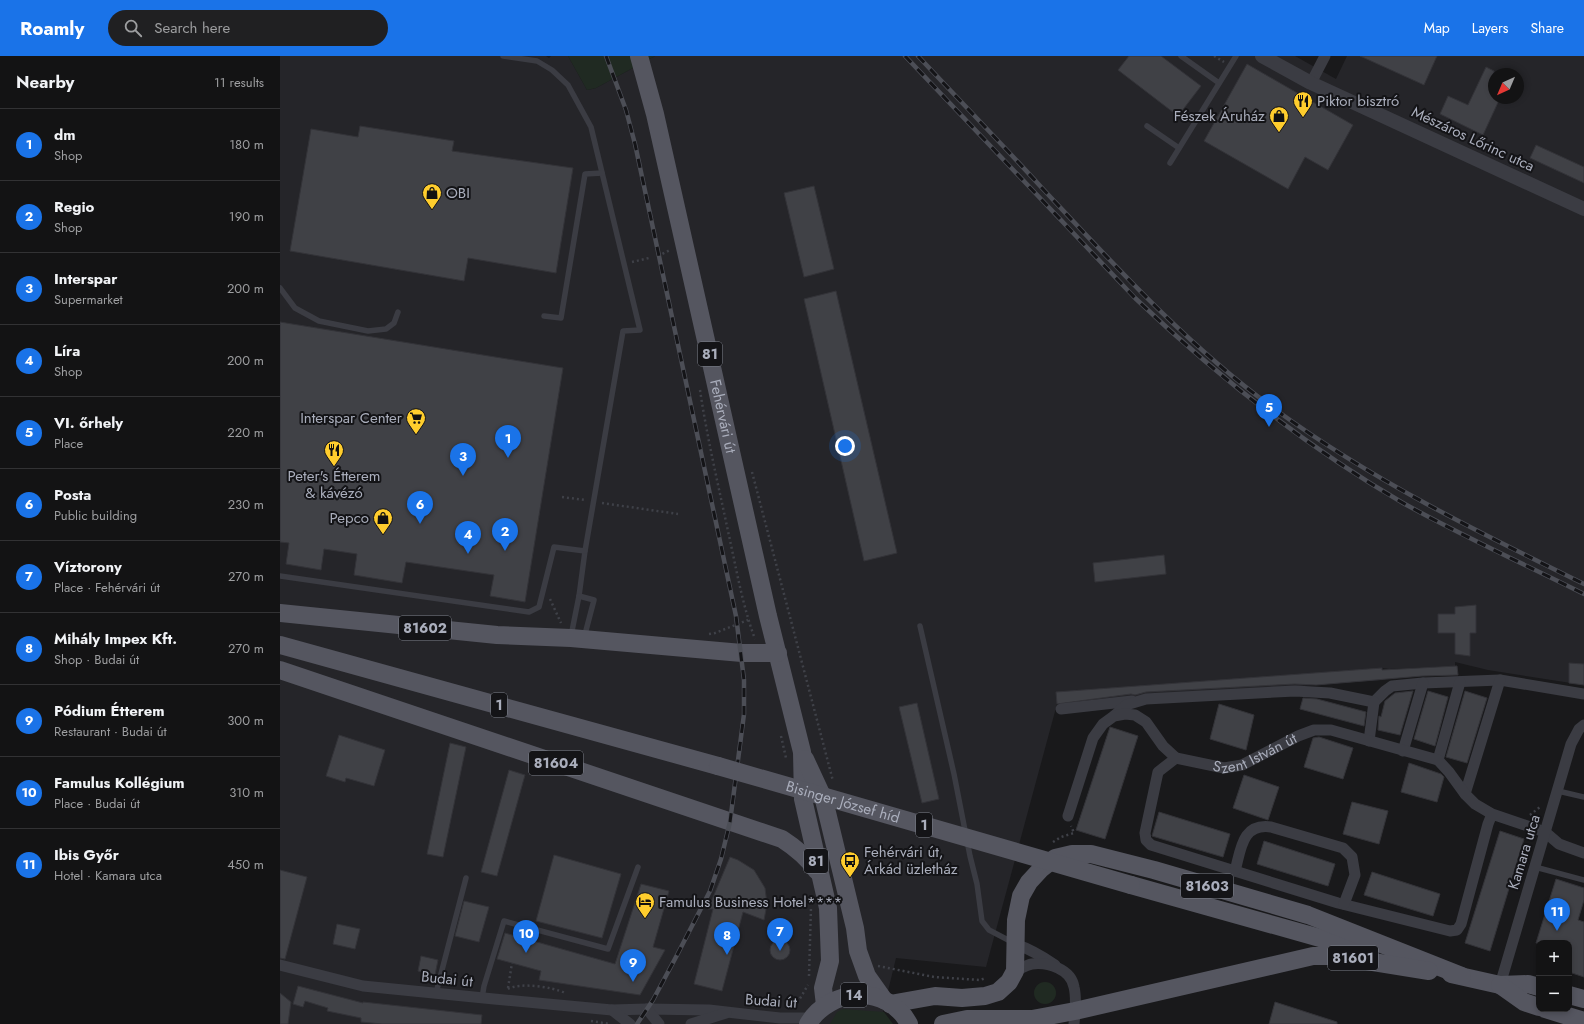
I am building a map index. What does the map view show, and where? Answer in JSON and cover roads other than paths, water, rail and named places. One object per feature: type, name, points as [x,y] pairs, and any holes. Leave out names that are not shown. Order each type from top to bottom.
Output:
[{"type":"main road","name":"Fehérvári út","points":[[639,56],[659,130],[768,616],[802,752],[824,800],[855,928],[858,951],[867,976],[887,1002]]},
{"type":"main road","name":"81602","points":[[280,613],[497,635],[576,634],[742,653],[778,653]]},
{"type":"main road","name":"Bisinger József híd","points":[[280,645],[718,766],[1301,934],[1462,976]]},
{"type":"main road","name":"81604","points":[[280,670],[782,839],[799,850],[809,860],[820,875]]},
{"type":"main road","name":"Fehérvári út","points":[[802,752],[803,799],[828,908],[830,961],[823,988],[825,1005]]},
{"type":"main road","name":"81603","points":[[1015,972],[1014,944],[1016,920],[1021,896],[1030,882],[1041,869],[1055,858],[1072,854],[1091,854],[1154,870],[1308,915],[1462,976]]},
{"type":"main road","name":"81601","points":[[942,1024],[966,1019],[1039,1021],[1074,1018],[1313,956],[1352,958],[1462,976]]},
{"type":"main road","points":[[887,1002],[935,996],[962,998],[985,996],[998,992],[1009,982],[1015,972]]},
{"type":"main road","name":"1","points":[[1462,976],[1500,985],[1528,984],[1536,986]]},
{"type":"main road","name":"1","points":[[1500,985],[1524,1002],[1536,1006]]},
{"type":"main road","name":"14","points":[[810,1021],[825,1005],[842,997],[860,994],[872,996],[887,1002],[899,1011],[909,1024]]},
{"type":"main road","points":[[1572,996],[1584,999]]},
{"type":"main road","points":[[1555,1012],[1584,1021]]},
{"type":"street","name":"Mészáros Lőrinc utca","points":[[1262,56],[1311,83],[1584,209]]},
{"type":"street","points":[[1311,83],[1325,56]]},
{"type":"street","points":[[1465,794],[1500,680]]},
{"type":"street","points":[[1369,741],[1374,702],[1385,690],[1392,686],[1423,683],[1500,680],[1584,694]]},
{"type":"street","points":[[1460,682],[1438,760],[1465,794],[1475,804],[1492,814],[1545,832],[1559,844],[1584,853]]},
{"type":"street","points":[[1403,751],[1423,683]]},
{"type":"street","points":[[1061,709],[1146,699],[1295,691],[1330,693],[1374,702]]},
{"type":"street","points":[[1068,816],[1093,738],[1103,724],[1126,705],[1146,699]]},
{"type":"street","points":[[1114,716],[1125,714],[1136,715],[1146,722],[1164,746],[1176,758],[1158,772],[1145,833],[1146,840],[1150,845],[1344,904],[1450,931],[1457,930],[1461,924],[1492,814]]},
{"type":"street","name":"Kamara utca","points":[[1500,985],[1571,744],[1582,727]]},
{"type":"street","name":"Szent István út","points":[[1176,758],[1224,768],[1242,765],[1298,736],[1314,730],[1331,730],[1438,760]]},
{"type":"street","points":[[1235,871],[1243,840],[1252,829],[1263,826],[1343,848],[1352,857],[1355,875],[1344,904]]},
{"type":"street","points":[[1014,944],[1028,948],[1043,956],[1072,979],[1074,986],[1074,1018]]},
{"type":"street","points":[[1015,972],[1031,964],[1044,964],[1057,967]]},
{"type":"street","name":"Budai út","points":[[280,965],[363,986],[612,1010],[647,1008],[714,1010],[729,1013],[810,1021]]},
{"type":"street","points":[[647,1008],[659,1024]]},
{"type":"street","points":[[612,1010],[630,1024]]},
{"type":"street","name":"Budai út","points":[[691,1024],[729,1013]]},
{"type":"lane","points":[[503,56],[537,60],[552,70],[568,85],[591,127],[640,330],[623,332],[585,551],[576,634]]},
{"type":"lane","points":[[1181,56],[1219,83]]},
{"type":"lane","points":[[1170,163],[1236,56]]},
{"type":"lane","points":[[1147,126],[1179,148]]},
{"type":"lane","points":[[544,316],[561,318],[585,174],[602,174]]},
{"type":"lane","points":[[280,288],[296,308],[319,321],[368,331],[386,329],[394,323],[398,312]]},
{"type":"lane","points":[[280,576],[529,612],[539,607],[554,547],[585,551]]},
{"type":"lane","points":[[576,634],[594,600],[579,596]]},
{"type":"lane","points":[[920,626],[954,774],[977,884],[982,921],[989,930],[1014,944]]},
{"type":"lane","points":[[1558,792],[1584,797]]},
{"type":"lane","points":[[482,998],[484,986],[504,921],[608,949],[638,867]]},
{"type":"lane","points":[[1535,867],[1584,880]]},
{"type":"lane","points":[[436,993],[466,878]]},
{"type":"railway","points":[[606,56],[626,110],[635,144],[736,616],[744,680],[744,714],[730,822],[721,859],[710,891],[653,1000],[637,1024]]},
{"type":"railway","points":[[905,56],[1135,298],[1230,382],[1297,434],[1331,458],[1403,503],[1584,594]]},
{"type":"railway","points":[[918,56],[1125,276],[1183,333],[1244,386],[1312,435],[1388,482],[1465,525],[1584,584]]},
{"type":"place","name":"Piktor bisztró","points":[[1303,118]]},
{"type":"place","name":"Fészek Áruház","points":[[1279,133]]},
{"type":"place","name":"OBI","points":[[432,210]]},
{"type":"place","name":"VI. őrhely","points":[[1269,427]]},
{"type":"place","name":"Interspar Center","points":[[416,435]]},
{"type":"place","name":"dm","points":[[508,458]]},
{"type":"place","name":"Peter's Étterem & kávézó","points":[[334,467]]},
{"type":"place","name":"Interspar","points":[[463,476]]},
{"type":"place","name":"Posta","points":[[420,524]]},
{"type":"place","name":"Pepco","points":[[383,535]]},
{"type":"place","name":"Regio","points":[[505,551]]},
{"type":"place","name":"Líra","points":[[468,554]]},
{"type":"place","name":"Fehérvári út, Árkád üzletház","points":[[850,878]]},
{"type":"place","name":"Famulus Business Hotel****","points":[[645,919]]},
{"type":"place","name":"Ibis Győr","points":[[1557,931]]},
{"type":"place","name":"Víztorony","points":[[780,951]]},
{"type":"place","name":"Famulus Kollégium","points":[[526,953]]},
{"type":"place","name":"Mihály Impex Kft.","points":[[727,955]]},
{"type":"place","name":"Pódium Étterem","points":[[633,982]]}]
